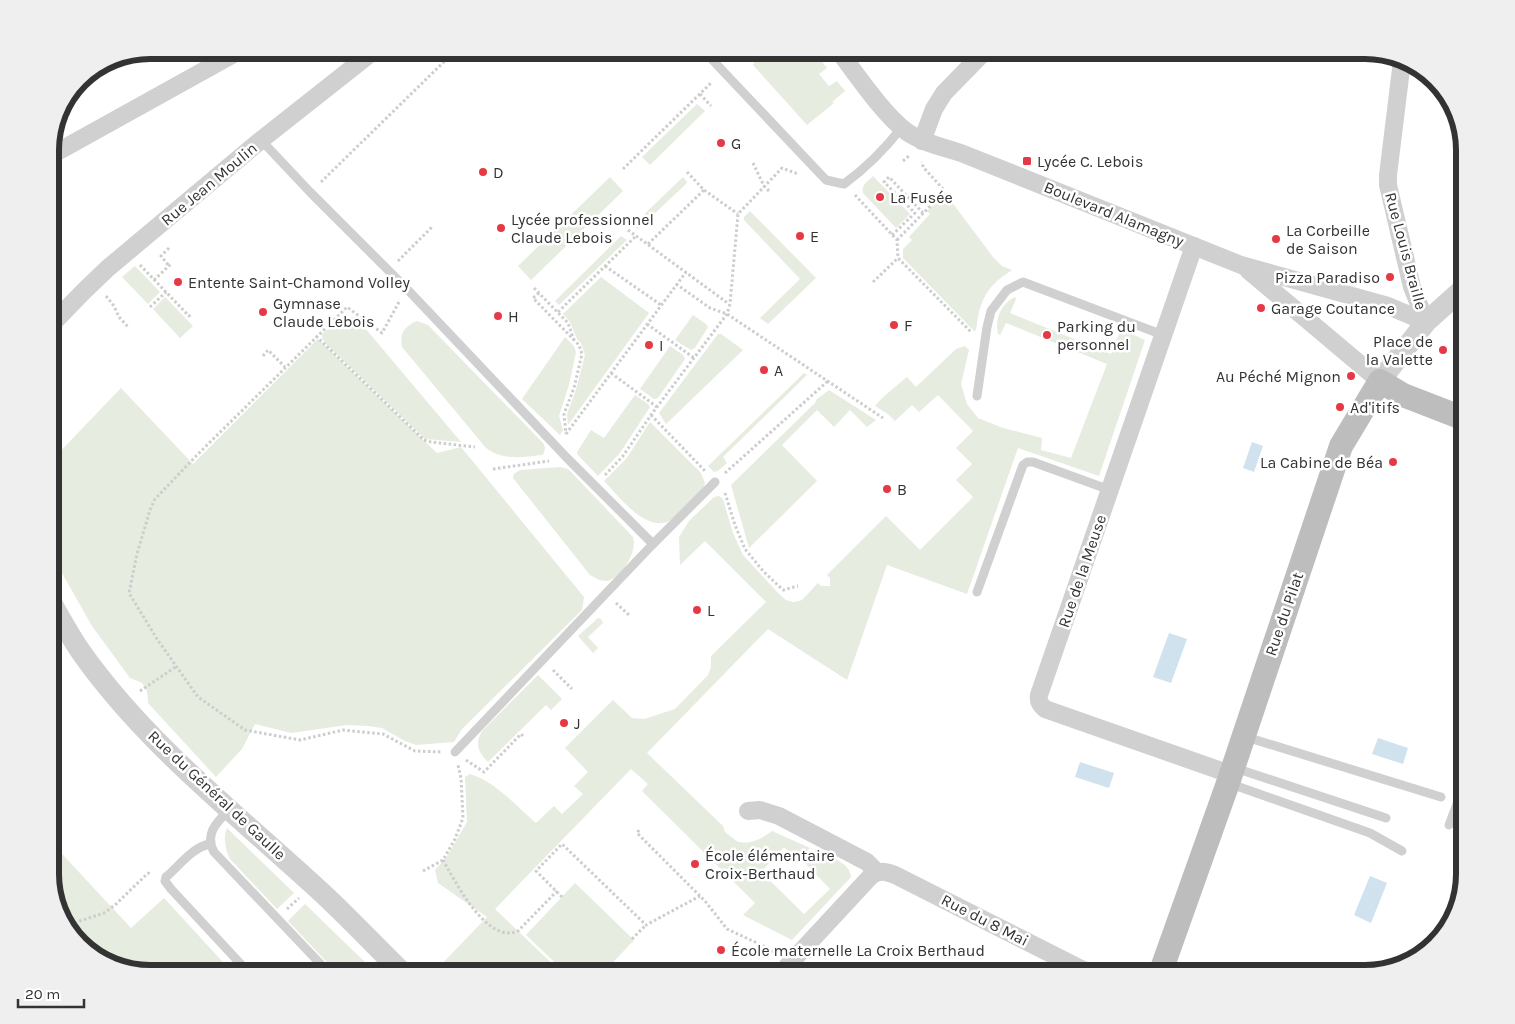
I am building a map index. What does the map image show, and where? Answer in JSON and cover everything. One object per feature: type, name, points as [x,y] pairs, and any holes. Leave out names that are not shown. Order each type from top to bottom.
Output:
[{"type":"main road","points":[[1380,381],[1403,396],[1456,416]]},
{"type":"main road","name":"Rue du Pilat","points":[[1163,965],[1230,775],[1341,446],[1380,381]]},
{"type":"street","points":[[59,151],[225,59]]},
{"type":"street","name":"Rue Jean Moulin","points":[[59,317],[128,251],[261,140],[364,59]]},
{"type":"street","name":"Boulevard Alamagny","points":[[845,59],[878,101],[921,149],[961,153],[1241,264],[1388,306],[1426,322]]},
{"type":"street","points":[[921,149],[934,109],[944,93],[977,59]]},
{"type":"street","name":"Rue Louis Braille","points":[[1401,66],[1388,186],[1412,287],[1426,322]]},
{"type":"street","name":"Rue de la Meuse","points":[[1194,246],[1038,700],[1045,709],[1230,775]]},
{"type":"street","points":[[1241,264],[1380,381]]},
{"type":"street","name":"Rue du Pilat","points":[[1380,381],[1426,322],[1456,295]]},
{"type":"street","name":"Rue du Général de Gaulle","points":[[59,615],[80,651],[101,679],[154,739],[312,883],[394,965]]},
{"type":"street","name":"Rue du 8 Mai","points":[[748,811],[760,810],[779,816],[867,862],[877,872],[895,875],[1073,965]]},
{"type":"street","points":[[788,965],[870,877],[877,872]]},
{"type":"lane","points":[[711,59],[826,180],[844,184],[865,168],[902,127]]},
{"type":"lane","points":[[261,140],[407,289],[594,486],[653,544]]},
{"type":"lane","points":[[976,396],[991,311],[1007,290],[1023,282],[1164,335]]},
{"type":"lane","points":[[976,592],[1023,465],[1027,462],[1033,462],[1110,490]]},
{"type":"lane","points":[[455,752],[653,544],[716,482]]},
{"type":"lane","points":[[1243,736],[1441,797]]},
{"type":"lane","points":[[1230,775],[1386,818]]},
{"type":"lane","points":[[1230,775],[1370,833],[1402,851]]},
{"type":"lane","points":[[1449,825],[1456,807]]},
{"type":"lane","points":[[230,809],[215,825],[210,835],[210,844],[214,852],[321,965]]},
{"type":"lane","points":[[210,844],[192,853],[166,877],[165,881],[170,889],[242,965]]},
{"type":"path","points":[[310,192],[447,59]]},
{"type":"path","points":[[623,169],[723,72]]},
{"type":"path","points":[[700,94],[711,106]]},
{"type":"path","points":[[897,240],[944,190],[924,168],[921,149]]},
{"type":"path","points":[[753,163],[764,186],[770,192]]},
{"type":"path","points":[[594,486],[623,456],[651,415],[727,314],[730,304],[738,214],[782,168],[826,180]]},
{"type":"path","points":[[687,172],[704,190],[738,214]]},
{"type":"path","points":[[892,235],[915,213],[884,182],[888,177],[923,213]]},
{"type":"path","points":[[844,184],[897,240],[898,258],[984,345]]},
{"type":"path","points":[[648,244],[704,190]]},
{"type":"path","points":[[388,270],[432,228]]},
{"type":"path","points":[[628,230],[730,304]]},
{"type":"path","points":[[558,312],[636,236]]},
{"type":"path","points":[[162,241],[173,253]]},
{"type":"path","points":[[154,280],[171,264],[161,256],[169,248]]},
{"type":"path","points":[[128,251],[189,316],[191,314]]},
{"type":"path","points":[[873,282],[898,258]]},
{"type":"path","points":[[605,266],[661,305]]},
{"type":"path","points":[[538,293],[533,298],[579,345],[582,354],[574,388],[564,414],[566,435],[686,272]]},
{"type":"path","points":[[676,284],[710,308],[727,314],[884,418]]},
{"type":"path","points":[[534,288],[568,323],[575,341]]},
{"type":"path","points":[[407,289],[382,333],[348,307],[316,336],[155,499],[137,554],[129,593],[157,639],[198,697],[245,730],[300,740],[343,730],[383,734],[415,752],[455,752],[484,772],[521,734],[524,737]]},
{"type":"path","points":[[150,307],[166,292]]},
{"type":"path","points":[[103,294],[129,328]]},
{"type":"path","points":[[647,324],[694,358]]},
{"type":"path","points":[[316,336],[424,440],[475,448]]},
{"type":"path","points":[[263,356],[268,350],[285,367]]},
{"type":"path","points":[[611,373],[657,407]]},
{"type":"path","points":[[716,482],[828,381]]},
{"type":"path","points":[[651,415],[716,482],[726,495],[745,549],[763,571],[783,590],[798,586]]},
{"type":"path","points":[[675,440],[678,436]]},
{"type":"path","points":[[492,469],[568,459]]},
{"type":"path","points":[[543,661],[572,689]]},
{"type":"path","points":[[145,688],[176,666]]},
{"type":"path","points":[[423,871],[443,860],[455,839],[463,818],[461,778],[455,752]]},
{"type":"path","points":[[639,830],[636,833],[706,900],[727,929],[768,948]]},
{"type":"path","points":[[562,896],[536,871],[562,844],[646,925]]},
{"type":"path","points":[[443,860],[465,899],[489,925],[506,933],[518,931],[557,891]]},
{"type":"path","points":[[73,923],[109,910],[148,873],[159,882],[165,881]]},
{"type":"path","points":[[632,939],[646,925],[700,896]]},
{"type":"shaded area","points":[[756,59],[820,59],[827,68],[819,74],[829,86],[837,81],[845,91],[832,102],[834,103],[807,125],[753,65]]},
{"type":"shaded area","points":[[697,104],[705,111],[650,165],[642,157]]},
{"type":"shaded area","points":[[873,176],[910,214],[896,228],[863,193],[864,186]]},
{"type":"shaded area","points":[[610,177],[623,191],[531,280],[518,266]]},
{"type":"shaded area","points":[[683,177],[687,182],[686,184],[638,229],[633,225]]},
{"type":"shaded area","points":[[945,193],[993,257],[1002,266],[1012,270],[989,289],[980,309],[975,332],[903,258],[903,249],[912,240],[909,237],[930,214],[927,211]]},
{"type":"shaded area","points":[[750,211],[816,278],[768,324],[760,318],[800,279],[744,220],[744,217]]},
{"type":"shaded area","points":[[621,236],[627,240],[559,305],[555,301]]},
{"type":"shaded area","points":[[135,266],[160,292],[148,304],[122,277]]},
{"type":"shaded area","points":[[601,277],[649,313],[568,425],[567,414],[575,393],[585,355],[570,322],[563,314]]},
{"type":"shaded area","points":[[165,297],[193,326],[180,338],[153,309]]},
{"type":"shaded area","points":[[1015,297],[1016,299],[1010,313],[1111,354],[1121,329],[1145,340],[1099,476],[1018,448],[967,594],[887,565],[847,680],[768,629],[647,753],[723,826],[725,832],[738,842],[756,840],[772,831],[810,848],[798,861],[784,847],[761,872],[804,914],[830,889],[805,863],[817,851],[847,867],[851,877],[792,940],[743,915],[755,903],[642,791],[648,784],[631,769],[495,909],[554,965],[441,965],[487,917],[438,883],[435,870],[446,858],[467,822],[465,777],[470,774],[488,783],[505,795],[536,823],[554,806],[562,814],[583,794],[574,786],[588,772],[565,748],[613,700],[632,718],[644,719],[675,709],[708,675],[711,667],[711,656],[766,602],[705,541],[680,565],[679,537],[689,521],[714,497],[719,496],[723,499],[733,533],[743,555],[779,594],[786,600],[793,602],[802,600],[818,583],[821,586],[830,586],[830,578],[827,575],[886,516],[920,550],[973,497],[956,480],[972,464],[956,448],[973,431],[938,395],[919,412],[912,405],[895,421],[875,406],[907,377],[916,387],[956,349],[965,346],[969,350],[961,384],[967,404],[978,418],[1003,428],[1042,438],[1041,450],[1071,458],[1107,364],[1006,323],[1000,335],[998,334],[998,317],[1002,308]]},
{"type":"shaded area","points":[[693,315],[708,327],[695,348],[691,350],[675,340]]},
{"type":"shaded area","points":[[354,317],[359,321],[461,442],[425,439],[326,344],[322,334],[340,319]]},
{"type":"shaded area","points":[[417,321],[428,325],[543,443],[545,447],[542,455],[506,456],[499,455],[486,448],[402,347],[402,334],[409,325]]},
{"type":"shaded area","points":[[718,334],[721,334],[743,350],[666,424],[659,413]]},
{"type":"shaded area","points":[[565,337],[574,346],[576,352],[569,385],[559,416],[563,430],[560,435],[522,399]]},
{"type":"shaded area","points":[[318,339],[437,453],[461,447],[584,597],[582,610],[462,729],[454,742],[416,745],[382,728],[368,726],[347,725],[291,733],[255,724],[242,749],[216,777],[148,703],[147,691],[142,683],[130,678],[92,626],[59,568],[59,453],[121,388],[193,464]]},
{"type":"shaded area","points":[[670,346],[683,355],[685,359],[658,398],[654,399],[640,389]]},
{"type":"shaded area","points":[[804,373],[807,375],[723,457],[727,463],[714,472],[708,466]]},
{"type":"shaded area","points":[[829,390],[876,420],[867,427],[850,410],[834,427],[817,410],[782,445],[817,481],[749,548],[731,485],[817,399]]},
{"type":"shaded area","points":[[635,395],[650,407],[620,453],[598,476],[577,452],[591,430],[604,438]]},
{"type":"shaded area","points":[[650,422],[701,473],[705,483],[699,493],[667,522],[649,521],[640,516],[624,503],[604,481],[626,459]]},
{"type":"shaded area","points":[[560,467],[568,469],[633,537],[633,550],[627,564],[617,576],[611,579],[606,581],[590,575],[513,478],[514,474],[520,470]]},
{"type":"shaded area","points":[[598,618],[603,623],[588,637],[598,648],[593,653],[578,636]]},
{"type":"shaded area","points":[[538,675],[562,699],[551,710],[546,705],[488,762],[478,747],[480,734]]},
{"type":"shaded area","points":[[227,828],[294,893],[277,909],[230,859],[225,844]]},
{"type":"shaded area","points":[[59,851],[131,928],[164,898],[225,965],[132,964],[109,956],[99,950],[77,930],[66,909],[60,892]]},
{"type":"shaded area","points":[[575,883],[634,940],[610,965],[558,965],[526,935]]},
{"type":"shaded area","points":[[305,904],[368,965],[330,965],[288,921]]},
{"type":"water","points":[[1252,442],[1263,446],[1254,472],[1243,468]]},
{"type":"water","points":[[1169,633],[1187,639],[1171,683],[1153,677]]},
{"type":"water","points":[[1378,738],[1408,748],[1403,764],[1372,754]]},
{"type":"water","points":[[1080,762],[1114,773],[1109,788],[1075,777]]},
{"type":"water","points":[[1370,876],[1387,883],[1371,923],[1354,915]]},
{"type":"place","name":"G","points":[[721,143]]},
{"type":"place","name":"Lycée C. Lebois","points":[[1027,161]]},
{"type":"place","name":"D","points":[[483,172]]},
{"type":"place","name":"La Fusée","points":[[880,197]]},
{"type":"place","name":"Lycée professionnel Claude Lebois","points":[[501,228]]},
{"type":"place","name":"E","points":[[800,236]]},
{"type":"place","name":"La Corbeille de Saison","points":[[1276,239]]},
{"type":"place","name":"Pizza Paradiso","points":[[1390,277]]},
{"type":"place","name":"Entente Saint-Chamond Volley","points":[[178,282]]},
{"type":"place","name":"Garage Coutance","points":[[1261,308]]},
{"type":"place","name":"Gymnase Claude Lebois","points":[[263,312]]},
{"type":"place","name":"H","points":[[498,316]]},
{"type":"place","name":"F","points":[[894,325]]},
{"type":"place","name":"Parking du personnel","points":[[1047,335]]},
{"type":"place","name":"I","points":[[649,345]]},
{"type":"place","name":"Place de la Valette","points":[[1443,350]]},
{"type":"place","name":"A","points":[[764,370]]},
{"type":"place","name":"Au Péché Mignon","points":[[1351,376]]},
{"type":"place","name":"Ad'itifs","points":[[1340,407]]},
{"type":"place","name":"La Cabine de Béa","points":[[1393,462]]},
{"type":"place","name":"B","points":[[887,489]]},
{"type":"place","name":"L","points":[[697,610]]},
{"type":"place","name":"J","points":[[564,723]]},
{"type":"place","name":"École élémentaire Croix-Berthaud","points":[[695,864]]},
{"type":"place","name":"École maternelle La Croix Berthaud","points":[[721,950]]}]
